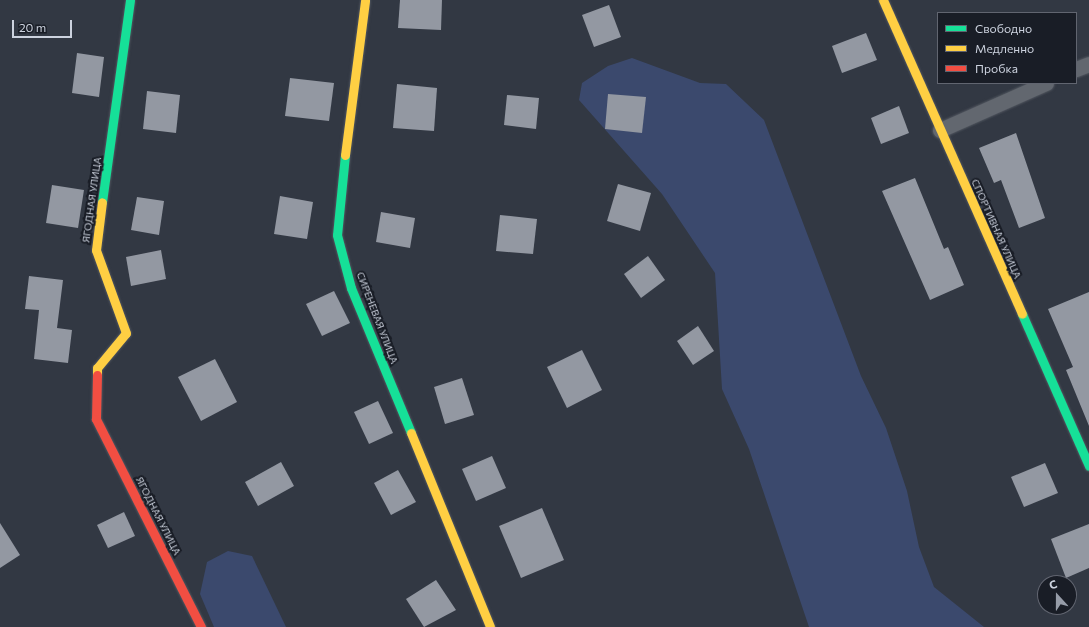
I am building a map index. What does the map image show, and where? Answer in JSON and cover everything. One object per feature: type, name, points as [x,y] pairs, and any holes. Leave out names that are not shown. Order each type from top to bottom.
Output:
[{"type":"street","name":"ЯГОДНАЯ УЛИЦА","points":[[130,0],[96,250],[126,333],[97,368],[96,419],[201,627]]},
{"type":"street","name":"СИРЕНЕВАЯ УЛИЦА","points":[[365,0],[356,51],[337,235],[351,288],[490,627]]},
{"type":"street","name":"СПОРТИВНАЯ УЛИЦА","points":[[883,0],[940,130],[1084,443],[1089,466]]},
{"type":"street","points":[[1077,69],[1089,64]]},
{"type":"street","points":[[940,130],[1044,84]]},
{"type":"shaded area","points":[[632,58],[700,83],[726,84],[764,120],[861,376],[886,428],[907,491],[919,547],[934,587],[984,627],[809,627],[749,449],[722,389],[715,273],[662,194],[579,100],[582,83],[608,66]]},
{"type":"shaded area","points":[[228,551],[252,556],[286,627],[214,627],[200,594],[207,562]]},
{"type":"building","points":[[400,0],[442,0],[441,30],[398,28]]},
{"type":"building","points":[[609,5],[621,37],[594,47],[582,15]]},
{"type":"building","points":[[866,33],[877,60],[842,73],[832,46]]},
{"type":"building","points":[[77,53],[104,57],[99,97],[72,93]]},
{"type":"building","points":[[290,78],[334,83],[329,121],[285,116]]},
{"type":"building","points":[[397,84],[437,88],[434,131],[393,128]]},
{"type":"building","points":[[147,91],[180,95],[176,133],[143,129]]},
{"type":"building","points":[[608,94],[646,97],[642,133],[605,129]]},
{"type":"building","points":[[507,95],[539,98],[536,129],[504,125]]},
{"type":"building","points":[[899,106],[909,133],[881,144],[871,118]]},
{"type":"building","points":[[1016,133],[1045,218],[1019,228],[1001,180],[994,183],[979,148]]},
{"type":"building","points":[[915,178],[944,249],[948,247],[964,285],[930,300],[882,191]]},
{"type":"building","points":[[618,184],[651,193],[640,231],[607,221]]},
{"type":"building","points":[[52,185],[84,190],[78,228],[46,223]]},
{"type":"building","points":[[280,196],[313,202],[307,239],[274,234]]},
{"type":"building","points":[[137,197],[164,201],[159,235],[131,230]]},
{"type":"building","points":[[381,212],[415,218],[410,248],[376,242]]},
{"type":"building","points":[[500,215],[537,219],[533,254],[496,251]]},
{"type":"building","points":[[161,250],[166,279],[131,286],[126,257]]},
{"type":"building","points":[[648,256],[665,280],[641,298],[624,274]]},
{"type":"building","points":[[29,276],[63,280],[57,328],[72,330],[68,363],[34,359],[39,310],[25,309]]},
{"type":"building","points":[[334,291],[350,323],[322,336],[306,304]]},
{"type":"building","points":[[1089,292],[1089,426],[1066,370],[1073,367],[1048,309]]},
{"type":"building","points":[[698,326],[714,351],[693,365],[677,341]]},
{"type":"building","points":[[582,350],[602,390],[567,408],[547,367]]},
{"type":"building","points":[[215,359],[237,402],[201,421],[178,377]]},
{"type":"building","points":[[462,378],[474,415],[445,424],[434,387]]},
{"type":"building","points":[[378,401],[393,433],[369,444],[354,412]]},
{"type":"building","points":[[492,456],[506,488],[476,501],[462,469]]},
{"type":"building","points":[[281,462],[294,486],[258,506],[245,482]]},
{"type":"building","points":[[1045,463],[1058,493],[1024,507],[1011,477]]},
{"type":"building","points":[[398,470],[416,502],[391,515],[374,483]]},
{"type":"building","points":[[542,508],[564,560],[521,578],[499,526]]},
{"type":"building","points":[[124,512],[135,536],[108,548],[97,525]]},
{"type":"building","points":[[0,523],[20,555],[0,568]]},
{"type":"building","points":[[1089,524],[1089,568],[1073,575],[1065,575],[1051,539]]},
{"type":"building","points":[[436,580],[456,610],[424,627],[406,599]]},
{"type":"traffic: fast","points":[[102,202],[130,0]]},
{"type":"traffic: fast","points":[[345,155],[337,235],[351,288],[411,433]]},
{"type":"traffic: fast","points":[[1022,314],[1089,466]]},
{"type":"traffic: slow","points":[[345,155],[365,0]]},
{"type":"traffic: slow","points":[[883,0],[1022,314]]},
{"type":"traffic: slow","points":[[97,375],[97,368],[126,333],[96,250],[102,202]]},
{"type":"traffic: slow","points":[[411,433],[490,627]]},
{"type":"traffic: jam","points":[[97,375],[96,419],[201,627]]}]
